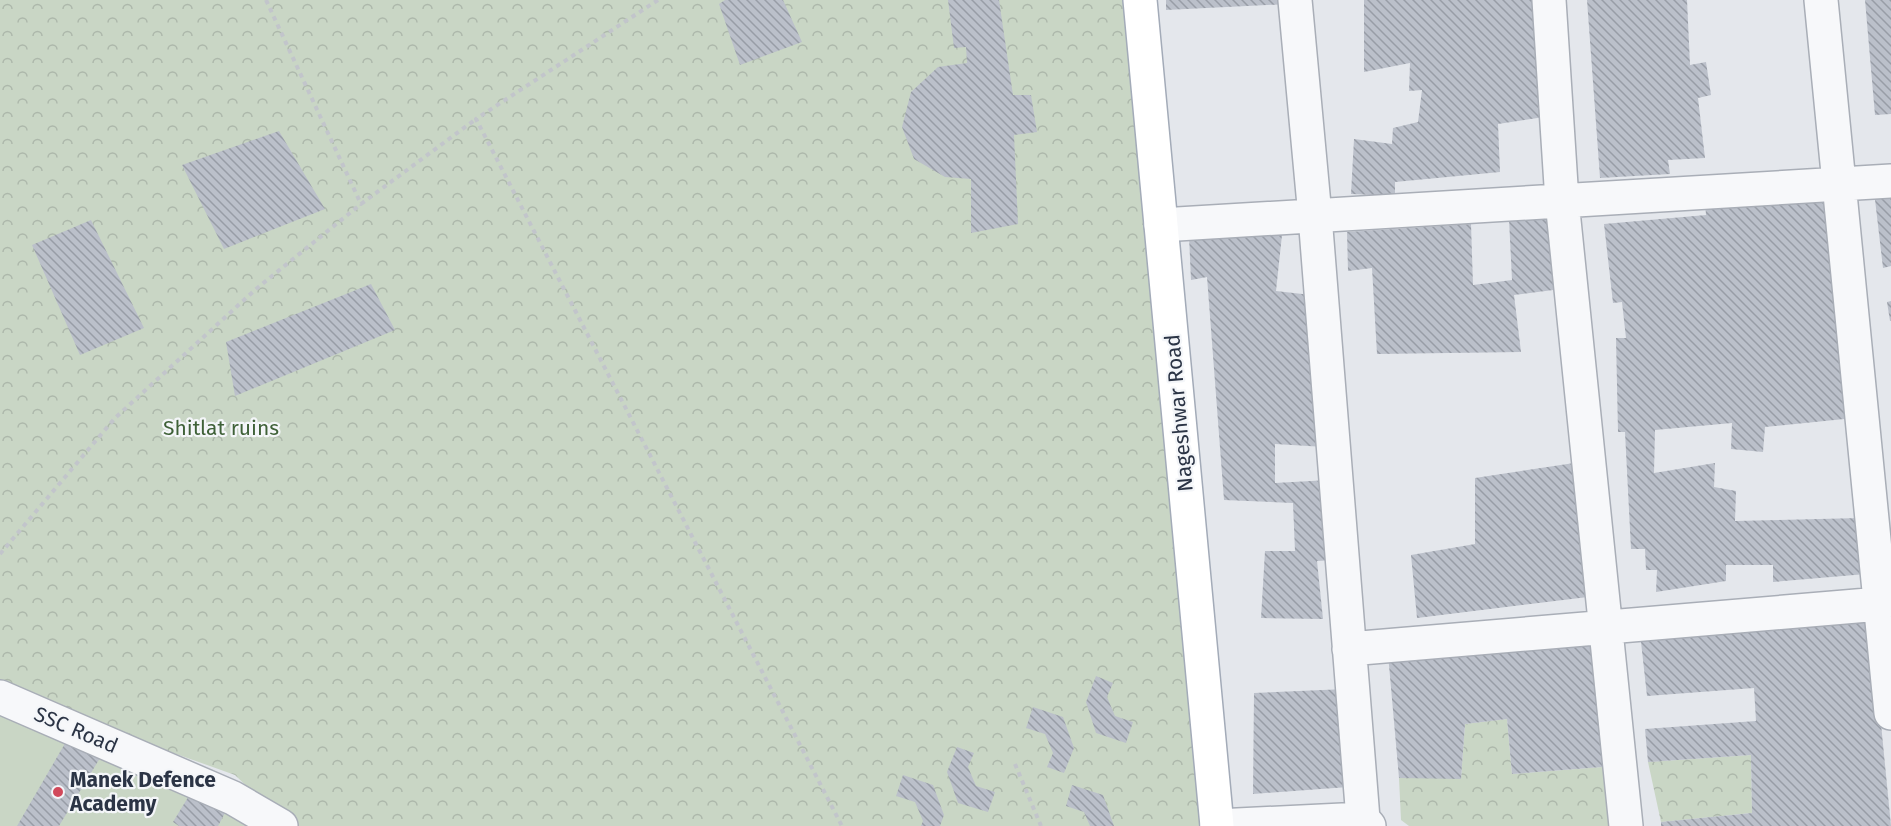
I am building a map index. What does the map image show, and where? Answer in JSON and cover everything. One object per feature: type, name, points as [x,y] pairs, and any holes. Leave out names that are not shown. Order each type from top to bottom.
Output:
[{"type":"main road","name":"Nageshwar Road","points":[[1140,0],[1217,826]]},
{"type":"street","points":[[1217,826],[1366,823],[1349,649],[1316,216],[1295,0]]},
{"type":"street","points":[[1549,0],[1562,201],[1626,826]]},
{"type":"street","points":[[1821,0],[1891,712]]},
{"type":"street","points":[[1161,225],[1891,181]]},
{"type":"street","points":[[1349,649],[1880,604]]},
{"type":"street","name":"SSC Road","points":[[0,697],[233,798],[281,826]]},
{"type":"path","points":[[266,0],[361,204]]},
{"type":"path","points":[[0,554],[115,418],[256,289],[361,204],[476,120],[658,0]]},
{"type":"path","points":[[476,120],[842,826]]},
{"type":"path","points":[[1015,764],[1041,826]]},
{"type":"green space","name":"Shitlat ruins","points":[[0,0],[1140,0],[1217,826],[287,826],[235,775],[0,691]]},
{"type":"green space","points":[[0,697],[280,826],[0,826]]},
{"type":"green space","points":[[1507,719],[1512,774],[1615,766],[1620,826],[1409,826],[1401,820],[1399,778],[1461,778],[1465,724]]},
{"type":"green space","points":[[1751,755],[1752,813],[1661,822],[1648,762]]},
{"type":"green space","points":[[233,798],[281,826],[218,826]]},
{"type":"building","points":[[725,0],[783,0],[802,42],[740,65],[719,4]]},
{"type":"building","points":[[948,0],[999,0],[1013,95],[1031,95],[1037,132],[1014,135],[1018,224],[971,233],[971,179],[945,177],[914,159],[902,127],[911,92],[938,67],[967,63],[966,47],[954,48]]},
{"type":"building","points":[[1166,0],[1288,0],[1288,4],[1166,10]]},
{"type":"building","points":[[1364,0],[1536,0],[1551,116],[1498,124],[1500,172],[1395,182],[1395,196],[1351,194],[1354,139],[1392,144],[1393,128],[1418,122],[1422,90],[1409,91],[1410,63],[1364,72]]},
{"type":"building","points":[[1587,0],[1687,0],[1690,65],[1706,62],[1711,95],[1698,98],[1705,158],[1668,160],[1670,174],[1600,178]]},
{"type":"building","points":[[1865,0],[1891,0],[1891,114],[1875,115]]},
{"type":"building","points":[[279,131],[325,209],[224,249],[182,165]]},
{"type":"building","points":[[1891,190],[1891,266],[1883,268],[1874,191]]},
{"type":"building","points":[[1830,194],[1854,418],[1765,427],[1763,452],[1731,449],[1732,423],[1655,430],[1654,473],[1715,463],[1714,487],[1736,491],[1735,521],[1860,518],[1866,574],[1773,582],[1773,565],[1726,565],[1726,581],[1656,592],[1657,570],[1646,570],[1645,549],[1631,549],[1625,432],[1618,432],[1616,338],[1626,338],[1622,302],[1613,303],[1604,224],[1706,215],[1705,201]]},
{"type":"building","points":[[1553,213],[1561,289],[1514,295],[1521,352],[1377,354],[1372,268],[1348,271],[1347,232],[1471,224],[1473,285],[1512,280],[1509,219]]},
{"type":"building","points":[[91,220],[144,328],[80,355],[32,245]]},
{"type":"building","points":[[1282,235],[1276,291],[1311,295],[1325,447],[1275,444],[1275,483],[1329,480],[1336,560],[1317,561],[1323,619],[1261,618],[1265,551],[1295,551],[1293,503],[1224,500],[1207,277],[1191,280],[1189,236]]},
{"type":"building","points":[[371,284],[395,330],[235,396],[226,342]]},
{"type":"building","points":[[1891,301],[1891,321],[1890,321],[1887,302]]},
{"type":"building","points":[[1574,463],[1588,597],[1417,618],[1411,555],[1475,544],[1475,478]]},
{"type":"building","points":[[1870,611],[1891,826],[1661,826],[1661,822],[1752,813],[1751,755],[1648,762],[1645,729],[1756,721],[1754,688],[1647,696],[1640,633]]},
{"type":"building","points":[[1597,637],[1615,766],[1512,774],[1507,719],[1465,724],[1461,779],[1399,778],[1388,654]]},
{"type":"building","points":[[1096,676],[1113,683],[1107,697],[1115,716],[1133,722],[1126,743],[1096,733],[1086,702]]},
{"type":"building","points":[[1346,689],[1348,787],[1253,794],[1254,693]]},
{"type":"building","points":[[1033,707],[1063,717],[1074,748],[1064,773],[1047,767],[1053,753],[1045,734],[1026,728]]},
{"type":"building","name":"Manek Defence Academy","points":[[67,740],[100,758],[59,826],[17,826]]},
{"type":"building","points":[[957,747],[974,753],[968,767],[976,786],[995,792],[988,812],[958,803],[947,772]]},
{"type":"building","points":[[903,775],[933,785],[944,815],[940,826],[921,826],[923,821],[915,802],[896,796]]},
{"type":"building","points":[[1072,785],[1103,795],[1114,826],[1090,826],[1084,812],[1066,806]]},
{"type":"building","name":"Manek Defence Academy","points":[[190,794],[225,813],[218,826],[179,826],[173,822]]},
{"type":"place","name":"Manek Defence Academy","points":[[58,792]]}]
